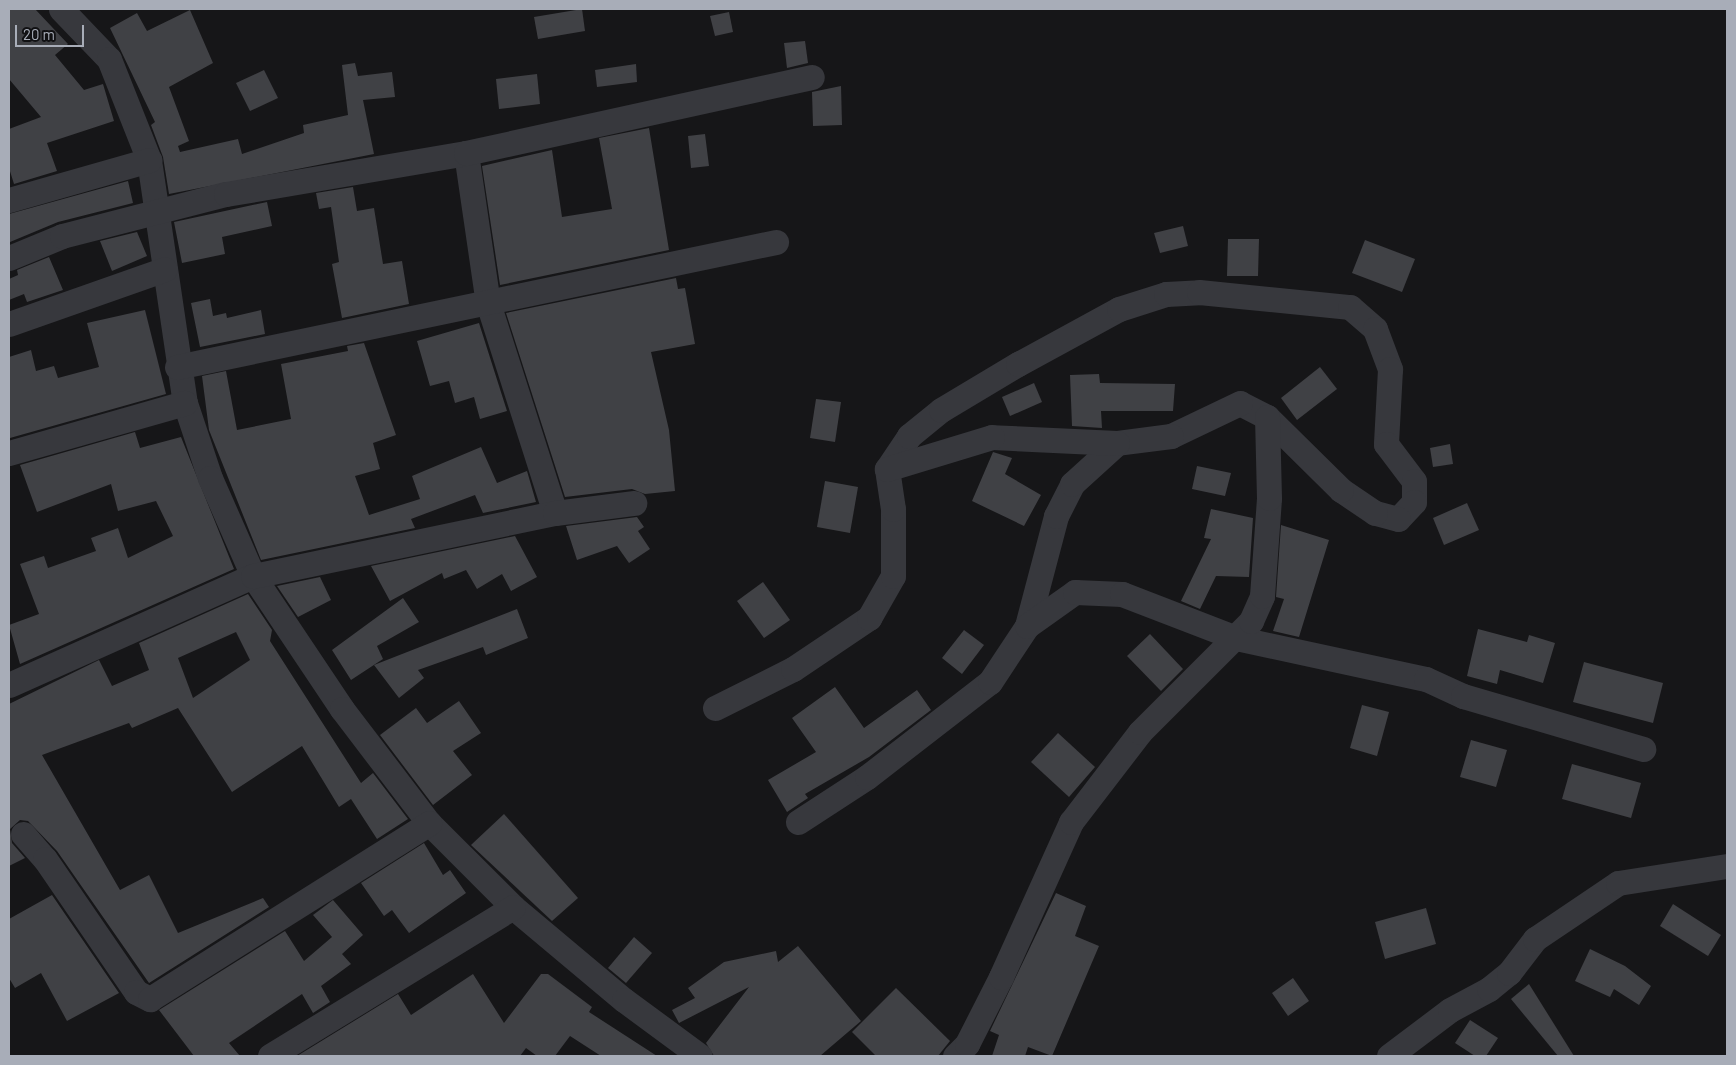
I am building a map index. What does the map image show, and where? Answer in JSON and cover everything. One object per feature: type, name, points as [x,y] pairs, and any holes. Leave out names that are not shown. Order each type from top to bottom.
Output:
[{"type":"street","points":[[61,9],[109,59],[149,160],[177,367],[185,403],[210,478],[253,576],[342,709],[429,823],[513,907],[624,1000],[700,1056]]},
{"type":"street","points":[[9,258],[62,236],[226,194],[466,153],[812,77]]},
{"type":"street","points":[[466,153],[488,303],[555,513]]},
{"type":"street","points":[[9,200],[149,160]]},
{"type":"street","points":[[177,367],[776,242]]},
{"type":"street","points":[[9,324],[165,269]]},
{"type":"street","points":[[715,708],[793,669],[869,618],[893,576],[893,509],[887,469],[909,436],[940,410],[1018,364],[1120,309],[1166,294],[1198,292],[1350,307],[1375,329],[1390,369],[1386,444],[1414,481],[1414,502],[1398,519],[1375,513],[1341,490],[1268,417],[1240,403],[1171,436],[1117,443],[992,437],[887,469]]},
{"type":"street","points":[[9,453],[185,403]]},
{"type":"street","points":[[955,1056],[967,1044],[1001,977],[1070,822],[1140,732],[1251,621],[1262,596],[1269,498],[1268,417]]},
{"type":"street","points":[[798,822],[867,777],[990,682],[1027,626],[1056,516],[1072,484],[1117,443]]},
{"type":"street","points":[[9,685],[253,576],[555,513],[634,503]]},
{"type":"street","points":[[1027,626],[1074,592],[1122,594],[1236,638],[1426,679],[1463,696],[1643,749]]},
{"type":"street","points":[[23,834],[46,859],[136,992],[150,999],[429,823]]},
{"type":"street","points":[[1389,1056],[1450,1010],[1489,989],[1508,973],[1536,939],[1618,883],[1727,866]]},
{"type":"street","points":[[270,1056],[513,907]]},
{"type":"building","points":[[9,9],[35,9],[68,44],[55,55],[84,90],[103,84],[114,121],[47,143],[57,171],[14,184],[9,168],[9,129],[41,117],[9,79]]},
{"type":"building","points":[[582,9],[585,31],[538,39],[534,17]]},
{"type":"building","points":[[190,10],[213,63],[169,87],[189,141],[178,146],[180,152],[238,139],[242,154],[304,133],[303,125],[348,115],[342,65],[355,63],[358,76],[392,72],[395,97],[363,100],[374,154],[169,194],[163,157],[151,125],[155,122],[110,28],[137,13],[147,31]]},
{"type":"building","points":[[729,12],[733,32],[715,36],[710,16]]},
{"type":"building","points":[[805,41],[808,63],[787,68],[784,43]]},
{"type":"building","points":[[636,64],[637,82],[597,87],[595,70]]},
{"type":"building","points":[[264,70],[278,98],[250,111],[236,83]]},
{"type":"building","points":[[537,74],[540,104],[499,109],[496,79]]},
{"type":"building","points":[[841,86],[842,125],[813,126],[812,92]]},
{"type":"building","points":[[649,128],[669,250],[500,285],[482,166],[552,150],[562,217],[612,209],[599,138]]},
{"type":"building","points":[[705,134],[709,166],[691,168],[688,136]]},
{"type":"building","points":[[128,181],[133,203],[58,222],[10,242],[9,214]]},
{"type":"building","points":[[353,187],[357,211],[374,208],[383,264],[402,261],[409,304],[342,318],[332,264],[339,262],[331,207],[319,209],[316,193]]},
{"type":"building","points":[[267,202],[272,226],[222,237],[225,254],[182,263],[174,222]]},
{"type":"building","points":[[1183,226],[1188,246],[1160,253],[1154,233]]},
{"type":"building","points":[[137,232],[147,256],[112,271],[100,241]]},
{"type":"building","points":[[1228,239],[1259,239],[1258,276],[1227,276]]},
{"type":"building","points":[[1365,240],[1415,259],[1402,292],[1352,273]]},
{"type":"building","points":[[49,257],[63,290],[27,302],[24,294],[9,300],[9,279],[18,275],[17,270]]},
{"type":"building","points":[[676,278],[678,289],[685,288],[695,344],[651,352],[669,430],[675,491],[645,494],[632,489],[565,497],[506,313]]},
{"type":"building","points":[[210,299],[213,316],[226,313],[227,318],[261,310],[265,334],[200,347],[191,303]]},
{"type":"building","points":[[145,310],[166,394],[10,438],[9,357],[31,350],[36,371],[54,366],[58,378],[99,367],[87,323]]},
{"type":"building","points":[[479,323],[507,411],[480,419],[474,397],[455,403],[449,381],[430,386],[417,341]]},
{"type":"building","points":[[364,343],[396,435],[373,443],[380,469],[355,476],[369,515],[420,499],[412,476],[481,447],[497,483],[527,471],[536,502],[483,513],[475,495],[411,519],[415,528],[261,560],[209,430],[202,376],[226,371],[237,430],[291,419],[281,364],[348,351],[347,346]]},
{"type":"building","points":[[1320,367],[1337,389],[1297,420],[1281,398]]},
{"type":"building","points":[[1099,374],[1100,383],[1175,384],[1173,411],[1101,411],[1102,428],[1072,426],[1070,375]]},
{"type":"building","points":[[1034,383],[1042,402],[1010,416],[1002,397]]},
{"type":"building","points":[[816,399],[841,402],[835,442],[810,438]]},
{"type":"building","points":[[135,432],[140,448],[181,437],[234,569],[20,664],[9,625],[39,614],[20,564],[44,556],[48,568],[96,551],[91,538],[118,528],[128,558],[173,536],[156,501],[118,511],[111,484],[37,512],[20,465]]},
{"type":"building","points":[[1450,444],[1453,464],[1433,467],[1430,448]]},
{"type":"building","points":[[993,452],[1012,458],[1005,474],[1041,495],[1024,526],[972,501]]},
{"type":"building","points":[[1197,466],[1231,473],[1225,496],[1192,489]]},
{"type":"building","points":[[825,481],[858,487],[850,533],[817,527]]},
{"type":"building","points":[[1467,503],[1479,530],[1444,545],[1433,518]]},
{"type":"building","points":[[1211,509],[1253,518],[1249,577],[1216,576],[1200,609],[1181,601],[1211,539],[1204,538]]},
{"type":"building","points":[[637,517],[644,527],[638,531],[650,549],[629,563],[617,546],[577,560],[566,526]]},
{"type":"building","points":[[1281,525],[1329,540],[1299,637],[1273,631],[1284,599],[1276,597]]},
{"type":"building","points":[[515,536],[537,577],[511,591],[502,574],[477,589],[466,570],[444,579],[442,573],[390,601],[371,566]]},
{"type":"building","points":[[320,577],[331,600],[298,617],[277,586]]},
{"type":"building","points":[[763,582],[790,620],[764,638],[737,601]]},
{"type":"building","points":[[248,594],[272,630],[270,641],[361,783],[373,773],[408,819],[377,839],[351,799],[339,807],[302,746],[232,792],[178,708],[132,728],[129,723],[42,755],[120,890],[149,875],[178,933],[263,898],[269,907],[149,983],[57,851],[28,821],[20,820],[10,829],[12,843],[25,858],[9,866],[9,704],[99,660],[112,686],[149,670],[139,643]],"holes":[[[236,632],[250,660],[193,698],[178,658]]]},
{"type":"building","points":[[403,598],[419,622],[377,646],[383,659],[351,680],[332,650]]},
{"type":"building","points":[[517,609],[528,638],[486,655],[483,647],[418,670],[424,678],[399,698],[374,665]]},
{"type":"building","points":[[1478,629],[1527,642],[1529,635],[1555,643],[1543,683],[1500,670],[1497,684],[1467,676]]},
{"type":"building","points":[[964,630],[984,645],[962,674],[942,658]]},
{"type":"building","points":[[1150,634],[1183,669],[1161,691],[1127,656]]},
{"type":"building","points":[[1584,662],[1663,683],[1653,723],[1573,702]]},
{"type":"building","points":[[835,687],[864,728],[917,690],[931,710],[869,757],[805,794],[808,798],[787,812],[768,780],[816,752],[792,718]]},
{"type":"building","points":[[459,701],[481,733],[453,751],[472,775],[433,805],[380,735],[416,708],[427,723]]},
{"type":"building","points":[[1362,705],[1389,712],[1377,756],[1350,748]]},
{"type":"building","points":[[1058,733],[1095,767],[1069,797],[1031,762]]},
{"type":"building","points":[[1471,740],[1507,750],[1496,787],[1460,777]]},
{"type":"building","points":[[1572,764],[1641,783],[1631,818],[1562,799]]},
{"type":"building","points":[[504,814],[578,898],[552,921],[471,845]]},
{"type":"building","points":[[424,843],[443,875],[450,870],[466,893],[409,933],[392,910],[384,916],[361,883]]},
{"type":"building","points":[[1056,893],[1086,906],[1075,936],[1099,946],[1052,1056],[1028,1047],[1025,1056],[992,1056],[999,1035],[990,1031]]},
{"type":"building","points":[[52,895],[119,993],[67,1021],[41,973],[15,988],[9,978],[9,919]]},
{"type":"building","points":[[333,900],[363,935],[342,954],[351,964],[321,986],[330,1002],[313,1013],[302,994],[229,1043],[240,1056],[194,1056],[159,1010],[285,931],[304,961],[332,937],[313,915]]},
{"type":"building","points":[[1673,904],[1721,935],[1708,956],[1660,926]]},
{"type":"building","points":[[1426,908],[1436,944],[1385,959],[1375,922]]},
{"type":"building","points":[[634,937],[652,953],[626,983],[608,968]]},
{"type":"building","points":[[798,946],[861,1021],[820,1056],[714,1056],[706,1043],[749,987],[679,1023],[672,1010],[695,998],[688,988],[724,962],[776,951],[778,962]]},
{"type":"building","points":[[1590,949],[1625,966],[1651,986],[1639,1005],[1614,989],[1610,997],[1575,981]]},
{"type":"building","points":[[473,974],[504,1023],[541,974],[548,974],[592,1007],[589,1012],[657,1056],[601,1056],[570,1036],[555,1056],[537,1056],[526,1048],[520,1056],[297,1056],[398,994],[411,1015]]},
{"type":"building","points":[[1293,978],[1309,1001],[1288,1016],[1272,993]]},
{"type":"building","points":[[1529,984],[1574,1056],[1558,1056],[1511,999]]},
{"type":"building","points":[[896,988],[950,1041],[938,1056],[876,1056],[852,1032]]},
{"type":"building","points":[[1470,1020],[1498,1038],[1486,1056],[1475,1056],[1455,1043]]}]
